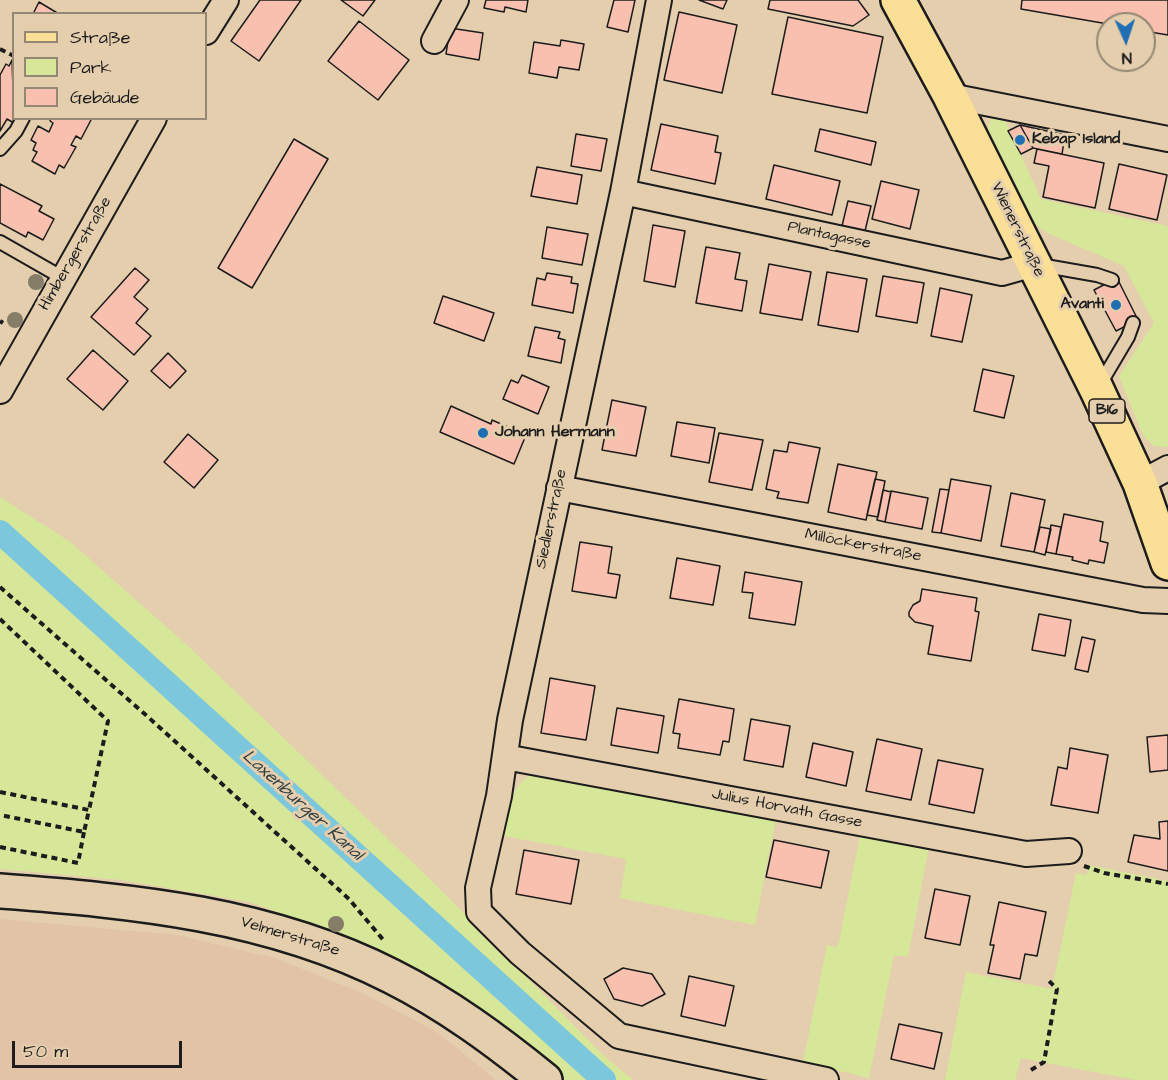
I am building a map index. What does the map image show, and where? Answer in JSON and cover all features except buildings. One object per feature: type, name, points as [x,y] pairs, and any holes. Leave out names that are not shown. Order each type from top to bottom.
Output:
[{"type":"main road","name":"Wienerstraße","points":[[898,0],[950,96],[1097,390],[1154,476],[1168,563]]},
{"type":"street","points":[[207,30],[226,0]]},
{"type":"street","points":[[434,41],[456,0]]},
{"type":"street","name":"Siedlerstraße","points":[[659,0],[623,192],[510,720],[499,796],[478,888],[479,912],[520,953],[619,1036],[747,1072],[826,1080]]},
{"type":"street","points":[[950,96],[1168,139]]},
{"type":"street","name":"Himbergerstraße","points":[[0,391],[153,120]]},
{"type":"street","name":"Plantagasse","points":[[623,192],[1002,273],[1034,264]]},
{"type":"street","name":"Millöckerstraße","points":[[559,488],[1131,597],[1168,601]]},
{"type":"street","name":"Julius Horvath Gasse","points":[[505,757],[1026,854],[1069,851]]},
{"type":"street","name":"Velmerstraße","points":[[0,891],[105,899],[173,908],[227,918],[293,936],[345,954],[392,976],[445,1006],[492,1038],[545,1080]]},
{"type":"lane","points":[[0,149],[16,131],[22,120]]},
{"type":"lane","points":[[0,242],[63,278]]},
{"type":"lane","points":[[1034,264],[1098,281],[1112,280]]},
{"type":"lane","points":[[1097,390],[1124,333],[1133,322]]},
{"type":"path","points":[[0,587],[147,716],[349,899],[394,953],[392,976]]},
{"type":"path","points":[[0,619],[108,721],[78,863],[0,847]]},
{"type":"path","points":[[0,792],[89,810]]},
{"type":"path","points":[[0,815],[84,832]]},
{"type":"path","points":[[1069,851],[1086,868],[1168,884]]},
{"type":"path","points":[[1031,1070],[1044,1062],[1057,989],[1046,978]]},
{"type":"shaded area","points":[[0,919],[177,935],[275,958],[362,993],[437,1032],[496,1080],[0,1080]]},
{"type":"green space","points":[[1004,118],[1041,199],[1168,226],[1168,447],[1154,446],[1143,435],[1119,376],[1154,323],[1124,266],[1047,233],[1030,220],[987,133],[991,119]]},
{"type":"green space","points":[[0,497],[69,541],[186,644],[436,885],[604,1056],[633,1080],[563,1080],[485,1011],[402,964],[346,937],[250,902],[121,880],[0,869]]},
{"type":"green space","points":[[534,772],[776,818],[755,925],[620,898],[626,859],[504,836],[514,792],[525,778]]},
{"type":"green space","points":[[860,835],[929,847],[908,957],[894,955],[869,1078],[803,1062],[827,945],[838,947]]},
{"type":"green space","points":[[1088,865],[1168,881],[1168,1080],[1135,1080],[1021,1058],[1015,1080],[945,1080],[966,972],[1052,989],[1076,873],[1087,875]]},
{"type":"waterway","name":"Laxenburger Kanal","points":[[0,532],[604,1080]]},
{"type":"place","name":"Kebap Island","points":[[1020,140]]},
{"type":"place","name":"Avanti","points":[[1116,305]]},
{"type":"place","name":"Johann Hermann","points":[[483,433]]}]
